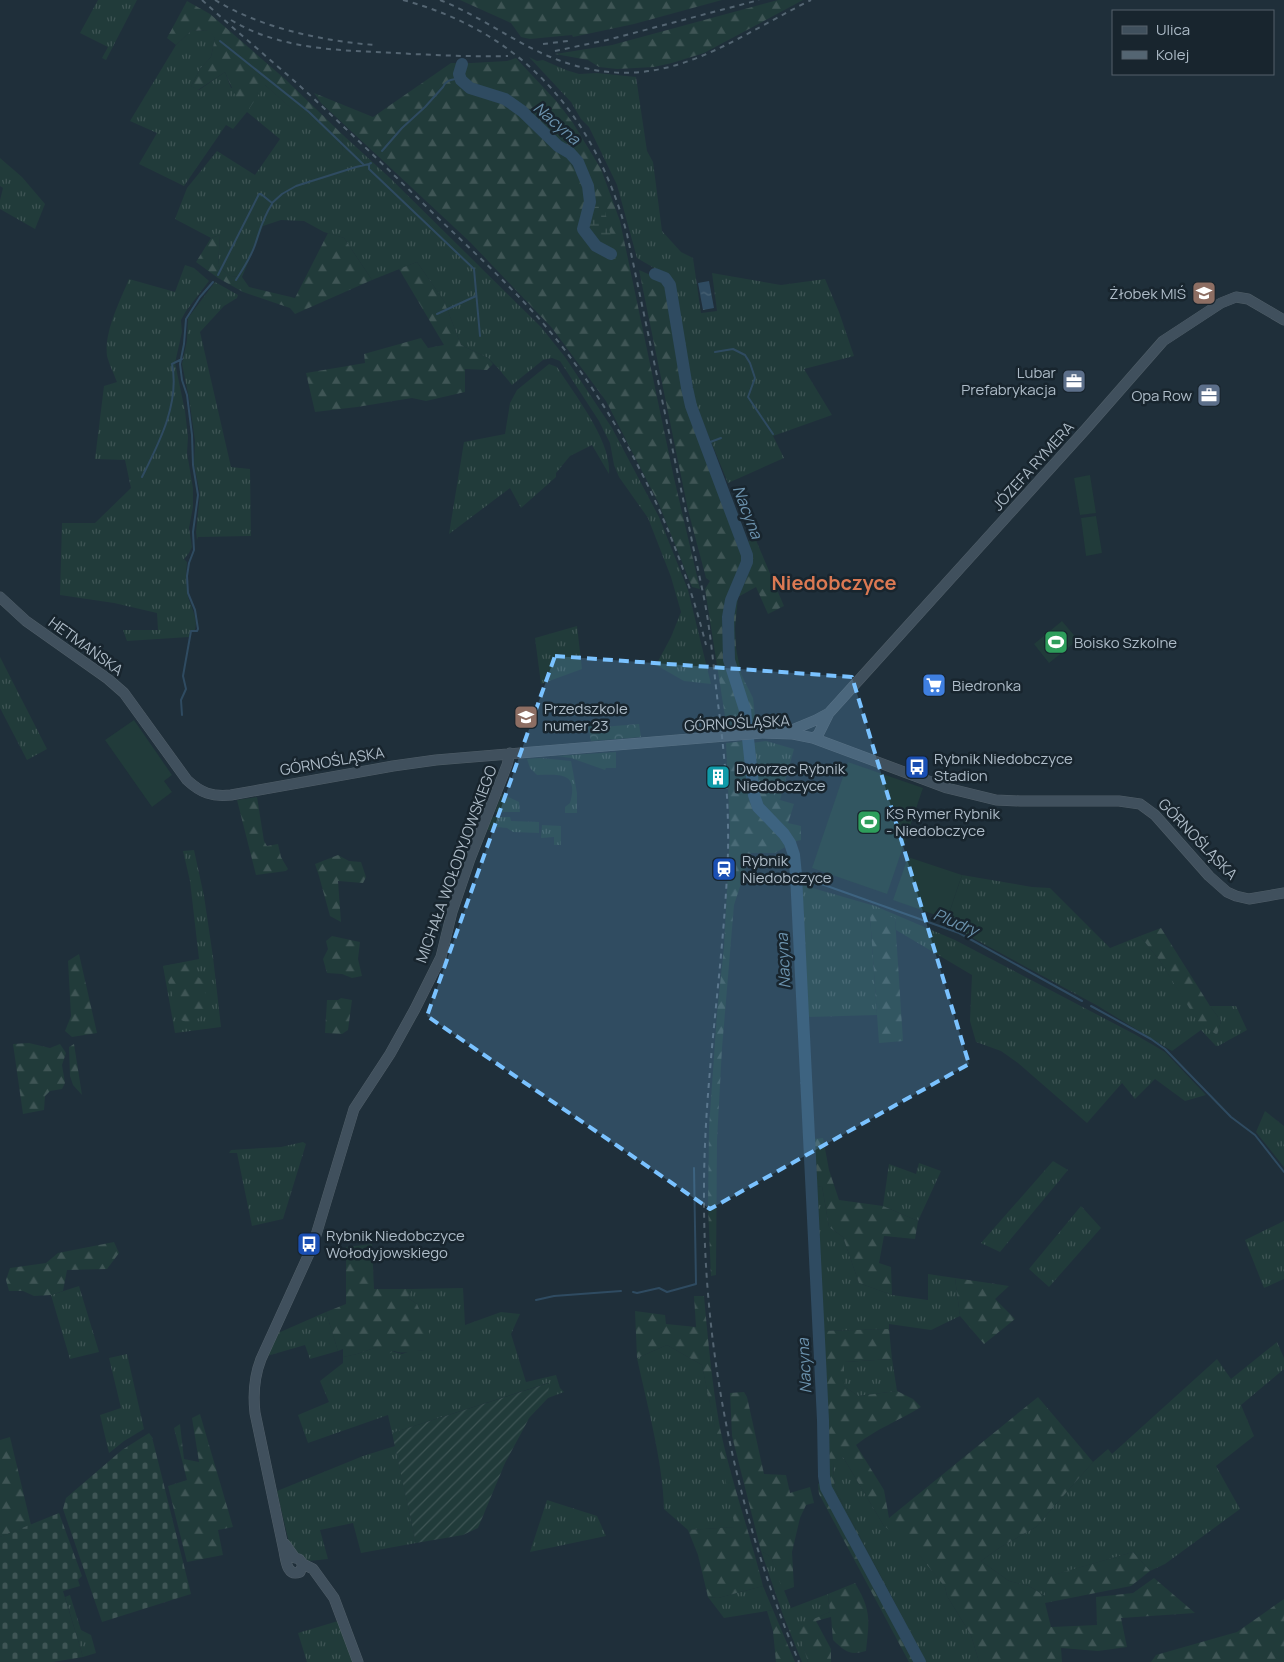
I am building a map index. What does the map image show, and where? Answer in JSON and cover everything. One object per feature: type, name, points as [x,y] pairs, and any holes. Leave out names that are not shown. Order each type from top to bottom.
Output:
[{"type":"street","name":"JÓZEFA RYMERA","points":[[823,719],[1085,430],[1163,341],[1221,303],[1236,297],[1248,299],[1284,320]]},
{"type":"street","name":"HETMAŃSKA","points":[[0,597],[26,621],[108,679],[124,694],[187,780],[204,793]]},
{"type":"street","points":[[784,733],[823,719]]},
{"type":"street","points":[[813,738],[818,735],[823,719]]},
{"type":"street","points":[[823,719],[826,731],[833,745]]},
{"type":"street","name":"GÓRNOŚLĄSKA","points":[[204,793],[213,796],[224,796],[410,763],[510,753],[762,733],[784,733],[813,738],[947,788],[996,800],[1119,800],[1140,804],[1155,815],[1209,876],[1227,892],[1249,899],[1284,893]]},
{"type":"street","name":"MICHAŁA WOŁODYJOWSKIEGO","points":[[358,1662],[337,1603],[329,1590],[319,1578],[296,1565],[283,1542],[255,1413],[254,1397],[257,1370],[313,1245],[354,1110],[390,1054],[441,957],[452,912],[510,753]]},
{"type":"highlighted area","points":[[555,656],[852,677],[969,1064],[710,1209],[427,1016]]},
{"type":"green space","points":[[98,0],[137,0],[106,60],[102,58],[108,47],[80,33]]},
{"type":"green space","points":[[460,0],[722,0],[634,24],[573,37],[572,35],[530,39],[521,37],[511,23]]},
{"type":"green space","points":[[778,0],[803,0],[704,53],[672,63],[654,67],[617,69],[599,67],[588,60],[555,54],[612,45]]},
{"type":"green space","points":[[187,1],[210,14],[285,79],[343,135],[342,154],[265,85],[247,112],[242,111],[225,72],[198,90],[191,86],[200,69],[211,57],[215,38],[208,30],[191,31],[176,45],[167,38]]},
{"type":"green space","points":[[209,30],[215,38],[211,57],[200,69],[191,86],[199,90],[225,72],[231,88],[265,85],[342,153],[343,135],[390,178],[541,327],[565,357],[612,428],[659,517],[688,590],[711,684],[684,681],[656,665],[671,637],[681,612],[671,577],[648,518],[619,477],[614,465],[610,443],[599,421],[560,361],[552,358],[543,360],[512,385],[488,358],[461,345],[444,301],[417,262],[372,280],[344,238],[324,232],[304,221],[281,220],[263,226],[242,277],[230,276],[218,266],[220,235],[211,238],[175,219],[187,188],[217,151],[255,175],[280,139],[247,112],[233,129],[226,125],[184,186],[139,164],[157,133],[130,121],[176,45],[191,31]]},
{"type":"green space","points":[[529,57],[537,61],[543,60],[579,74],[597,73],[636,77],[647,151],[653,162],[662,231],[681,252],[693,258],[701,313],[717,311],[712,273],[781,285],[825,279],[854,356],[804,369],[832,415],[773,436],[784,458],[728,483],[696,405],[673,279],[637,258],[617,185],[589,127],[581,119],[571,102]]},
{"type":"green space","points":[[516,58],[558,103],[573,123],[601,169],[620,221],[674,478],[700,589],[692,587],[658,502],[606,401],[552,328],[470,242],[321,103],[314,93],[373,117],[451,63],[507,61]]},
{"type":"green space","points":[[0,158],[22,177],[45,204],[35,229],[0,209],[3,188],[0,186]]},
{"type":"green space","points":[[599,199],[603,203],[613,245],[613,251],[610,256],[594,247],[581,229],[588,203]]},
{"type":"green space","points":[[328,233],[344,238],[372,280],[295,314],[290,308],[243,292],[218,278],[196,262],[211,238],[220,235],[218,266],[230,276],[242,277],[249,287],[295,298]]},
{"type":"green space","points":[[417,262],[444,301],[461,345],[488,358],[493,364],[487,370],[465,369],[465,392],[426,401],[412,398],[315,412],[306,373],[365,363],[364,354],[421,338],[428,348],[444,345],[399,269]]},
{"type":"green space","points":[[185,265],[194,268],[209,281],[181,320],[182,332],[175,363],[185,411],[188,437],[187,453],[193,488],[193,507],[189,528],[192,547],[184,559],[187,562],[186,580],[188,595],[196,625],[195,630],[190,631],[189,637],[127,641],[123,630],[158,630],[157,613],[114,603],[60,595],[62,523],[95,523],[131,488],[125,460],[95,459],[104,386],[117,382],[107,356],[110,327],[129,279],[175,292]]},
{"type":"green space","points":[[639,270],[662,280],[667,287],[689,410],[744,560],[725,607],[725,620],[727,659],[740,700],[745,727],[727,729],[705,589],[710,581],[706,578],[688,510]]},
{"type":"green space","points":[[215,282],[238,295],[237,298],[224,306],[200,332],[231,467],[250,469],[251,536],[198,537],[197,540],[196,532],[200,494],[194,464],[195,441],[182,364],[187,340],[188,318]]},
{"type":"green space","points":[[549,364],[557,367],[590,418],[605,447],[609,474],[592,445],[570,456],[556,473],[556,477],[521,508],[510,488],[449,534],[464,442],[505,434],[510,403],[517,390]]},
{"type":"green space","points":[[1090,475],[1096,513],[1080,515],[1074,478]]},
{"type":"green space","points":[[1096,516],[1102,553],[1086,556],[1081,518]]},
{"type":"green space","points":[[755,538],[784,606],[768,614],[756,587],[738,597],[735,628],[736,648],[741,674],[753,698],[756,725],[749,726],[745,698],[732,661],[730,610],[750,563],[745,543]]},
{"type":"green space","name":"Boisko Szkolne","points":[[1062,621],[1078,640],[1049,663],[1034,644]]},
{"type":"green space","points":[[577,626],[582,669],[541,684],[535,638]]},
{"type":"green space","points":[[0,657],[47,749],[27,760],[0,708]]},
{"type":"green space","points":[[134,720],[172,775],[164,781],[172,792],[152,807],[105,740]]},
{"type":"green space","points":[[593,723],[602,727],[639,724],[641,737],[591,741],[588,725]]},
{"type":"green space","points":[[745,741],[751,801],[787,846],[775,853],[751,853],[734,905],[722,1048],[717,1140],[716,1275],[711,1276],[708,1207],[709,1128],[717,1013],[724,947],[730,831],[726,743]]},
{"type":"green space","points":[[766,741],[794,749],[780,800],[769,791],[755,784],[752,743]]},
{"type":"green space","points":[[616,752],[616,768],[606,768],[605,770],[571,758],[557,756]]},
{"type":"green space","points":[[540,758],[571,761],[577,793],[577,813],[565,813],[565,807],[570,803],[572,793],[572,785],[569,780],[559,775],[537,775],[530,768],[527,759]]},
{"type":"green space","name":"KS Rymer Rybnik - Niedobczyce","points":[[848,762],[923,788],[887,894],[812,868]]},
{"type":"green space","points":[[755,784],[769,791],[780,800],[794,804],[788,823],[801,826],[801,840],[793,842],[787,833],[759,805]]},
{"type":"green space","points":[[502,794],[519,802],[520,812],[495,812]]},
{"type":"green space","points":[[257,797],[264,841],[267,846],[278,844],[281,857],[288,869],[286,871],[256,875],[237,800]]},
{"type":"green space","points":[[492,817],[510,817],[511,821],[539,822],[539,833],[513,832],[507,828],[497,827],[495,830],[487,830]]},
{"type":"green space","points":[[542,825],[561,826],[561,845],[554,845],[554,837],[541,838]]},
{"type":"green space","points":[[194,850],[204,896],[221,1027],[175,1033],[163,966],[199,959],[190,881],[183,851]]},
{"type":"green space","points":[[338,855],[349,861],[361,862],[366,877],[363,883],[338,881],[341,922],[330,916],[315,864]]},
{"type":"green space","points":[[908,857],[962,875],[947,919],[893,900]]},
{"type":"green space","points":[[962,875],[1032,887],[1050,888],[1110,948],[1140,936],[1160,961],[1199,1022],[1217,1035],[1221,1021],[1210,1006],[1236,1006],[1247,1030],[1216,1046],[1201,1030],[1172,1051],[1098,1006],[949,925],[947,919]]},
{"type":"green space","points":[[802,885],[875,906],[955,940],[1165,1052],[1206,1095],[1185,1101],[1155,1079],[1135,1099],[1122,1083],[1087,1123],[1018,1063],[1001,1051],[976,1042],[970,1021],[972,975],[896,930],[895,918],[870,916],[877,1015],[808,1017]]},
{"type":"green space","points":[[872,912],[895,918],[903,1041],[879,1043],[870,916]]},
{"type":"green space","points":[[1161,928],[1221,1021],[1217,1035],[1198,1022],[1160,961],[1140,936]]},
{"type":"green space","points":[[332,936],[360,942],[358,959],[362,976],[352,978],[342,974],[327,973],[323,959],[328,949],[326,941]]},
{"type":"green space","points":[[79,954],[97,1033],[72,1037],[65,1031],[71,1016],[68,961]]},
{"type":"green space","points":[[187,962],[196,976],[205,981],[204,991],[210,1000],[207,1012],[190,1024],[181,1020],[163,966]]},
{"type":"green space","points":[[341,998],[352,1000],[348,1030],[342,1034],[325,1033],[327,1000],[338,1000]]},
{"type":"green space","points":[[29,1043],[50,1048],[60,1044],[66,1053],[62,1065],[65,1083],[62,1089],[50,1091],[45,1096],[44,1110],[23,1114],[13,1044]]},
{"type":"green space","points":[[74,1044],[82,1095],[73,1085],[70,1076],[69,1047]]},
{"type":"green space","points":[[1265,1111],[1284,1126],[1284,1167],[1256,1132]]},
{"type":"green space","points":[[823,1138],[829,1170],[839,1200],[883,1206],[918,1221],[915,1239],[884,1236],[879,1263],[891,1267],[892,1295],[859,1283],[843,1237],[829,1227],[822,1186],[816,1187],[814,1139]]},
{"type":"green space","points":[[303,1142],[306,1144],[283,1219],[252,1226],[237,1153],[229,1153],[231,1150],[281,1147]]},
{"type":"green space","points":[[1053,1161],[1068,1170],[1000,1252],[981,1243]]},
{"type":"green space","points":[[919,1163],[941,1171],[918,1221],[883,1206],[889,1164],[916,1174]]},
{"type":"green space","points":[[822,1186],[829,1227],[843,1237],[859,1283],[892,1295],[928,1300],[928,1274],[955,1278],[960,1316],[931,1330],[889,1324],[889,1329],[822,1331],[816,1187]]},
{"type":"green space","points":[[1081,1206],[1101,1228],[1049,1287],[1029,1269]]},
{"type":"green space","points":[[1284,1221],[1284,1279],[1264,1288],[1245,1240]]},
{"type":"green space","points":[[114,1242],[119,1253],[107,1269],[67,1270],[63,1291],[51,1295],[34,1296],[23,1291],[9,1291],[6,1280],[10,1268],[46,1263],[58,1253]]},
{"type":"green space","points":[[372,1244],[374,1289],[412,1289],[408,1298],[417,1304],[430,1335],[426,1350],[394,1351],[384,1356],[377,1347],[343,1357],[343,1349],[338,1351],[326,1312],[346,1304],[346,1247]]},
{"type":"green space","points":[[955,1278],[1009,1286],[995,1299],[1015,1319],[984,1344],[960,1316]]},
{"type":"green space","points":[[79,1286],[99,1352],[70,1359],[51,1295]]},
{"type":"green space","points":[[463,1288],[465,1325],[501,1312],[520,1314],[511,1334],[526,1382],[556,1375],[560,1388],[564,1392],[548,1398],[548,1383],[392,1433],[388,1415],[308,1443],[298,1415],[329,1402],[320,1381],[343,1363],[343,1357],[377,1347],[402,1354],[426,1350],[421,1316],[417,1304],[408,1298],[412,1289]]},
{"type":"green space","points":[[694,1296],[704,1296],[712,1378],[720,1428],[763,1586],[718,1598],[708,1597],[698,1555],[688,1530],[735,1527],[702,1365],[667,1345],[637,1358],[635,1311],[665,1315],[666,1324],[696,1327]]},
{"type":"green space","points":[[326,1312],[338,1351],[310,1359],[305,1345],[267,1356],[278,1333]]},
{"type":"green space","points":[[889,1329],[892,1359],[844,1362],[844,1386],[858,1396],[897,1391],[913,1399],[921,1407],[856,1445],[884,1490],[889,1518],[1038,1397],[1093,1462],[1036,1527],[999,1548],[981,1561],[1009,1581],[1029,1586],[1045,1596],[1046,1577],[1133,1552],[1150,1571],[1131,1586],[1045,1603],[1051,1627],[1097,1625],[1096,1597],[1133,1593],[1154,1578],[1195,1613],[1121,1618],[1127,1647],[1098,1651],[1061,1648],[1062,1662],[979,1662],[971,1635],[947,1596],[945,1587],[906,1539],[903,1540],[884,1526],[843,1457],[833,1464],[835,1489],[926,1662],[922,1662],[829,1489],[826,1463],[822,1331]]},
{"type":"green space","points":[[1277,1342],[1284,1358],[1284,1369],[1241,1405],[1254,1436],[1216,1466],[1240,1509],[1165,1564],[1150,1571],[1133,1552],[1047,1577],[1045,1596],[1029,1586],[1009,1581],[981,1561],[999,1548],[1036,1527],[1093,1462],[1108,1449],[1112,1454],[1217,1359],[1231,1379]]},
{"type":"green space","points":[[667,1345],[702,1365],[736,1527],[688,1530],[664,1509],[658,1453],[637,1358]]},
{"type":"green space","points":[[127,1354],[144,1429],[109,1453],[100,1415],[121,1408],[109,1358]]},
{"type":"green space","points":[[892,1359],[897,1391],[858,1396],[844,1386],[844,1362]]},
{"type":"green space","points":[[549,1383],[548,1398],[529,1418],[505,1463],[478,1528],[463,1535],[416,1543],[392,1433]]},
{"type":"green space","points":[[744,1392],[747,1397],[764,1474],[786,1475],[790,1493],[810,1487],[814,1503],[806,1505],[800,1518],[792,1552],[794,1587],[783,1591],[771,1557],[761,1551],[732,1436],[730,1393]]},
{"type":"green space","points":[[200,1414],[233,1527],[218,1530],[223,1555],[187,1562],[168,1486],[187,1480],[174,1428],[180,1424],[184,1459],[199,1462],[192,1418]]},
{"type":"green space","points":[[149,1433],[152,1437],[191,1594],[102,1622],[63,1509],[66,1498],[122,1450]]},
{"type":"green space","points":[[10,1437],[31,1525],[0,1537],[0,1440]]},
{"type":"green space","points":[[395,1446],[416,1543],[361,1553],[353,1523],[320,1530],[328,1559],[309,1561],[294,1551],[289,1543],[277,1491],[363,1456]]},
{"type":"green space","points":[[843,1457],[884,1526],[906,1538],[945,1587],[947,1596],[971,1635],[979,1662],[926,1662],[835,1489],[833,1463]]},
{"type":"green space","points":[[822,1482],[916,1662],[909,1662],[819,1494],[818,1484]]},
{"type":"green space","points":[[547,1500],[597,1516],[606,1536],[530,1552]]},
{"type":"green space","points":[[59,1513],[82,1576],[78,1580],[80,1586],[63,1591],[83,1657],[53,1662],[0,1662],[0,1537]]},
{"type":"green space","points":[[761,1551],[771,1557],[791,1608],[828,1594],[830,1612],[798,1626],[808,1662],[802,1662],[783,1615]]},
{"type":"green space","points":[[855,1583],[867,1609],[868,1632],[866,1651],[851,1653],[833,1640],[831,1617],[816,1621],[831,1649],[831,1662],[808,1662],[797,1626],[830,1612],[828,1594]]},
{"type":"green space","points":[[763,1586],[773,1610],[724,1618],[708,1597],[718,1598]]},
{"type":"green space","points":[[70,1595],[81,1630],[91,1635],[96,1653],[83,1657],[65,1597]]},
{"type":"green space","points":[[1284,1599],[1284,1662],[1151,1662],[1156,1655],[1237,1632]]},
{"type":"green space","points":[[773,1610],[795,1662],[776,1662],[773,1631],[767,1611]]},
{"type":"green space","points":[[338,1621],[354,1662],[307,1662],[298,1633]]},
{"type":"water","points":[[709,281],[714,308],[703,310],[698,283]]},
{"type":"waterway","points":[[220,41],[309,112],[364,165]]},
{"type":"waterway","name":"Nacyna","points":[[462,64],[459,74],[461,80],[470,88],[505,99],[522,111],[558,146],[570,153],[578,162],[588,186],[590,202],[583,229],[596,246],[611,254]]},
{"type":"waterway","points":[[382,151],[402,128],[425,107],[446,82],[460,78]]},
{"type":"waterway","points":[[371,163],[369,164],[369,169],[474,269],[480,336]]},
{"type":"waterway","points":[[218,275],[259,194],[272,203],[282,194],[296,186],[369,164]]},
{"type":"waterway","points":[[236,280],[247,263],[264,219],[272,204]]},
{"type":"waterway","name":"Nacyna","points":[[655,274],[665,278],[670,285],[691,406],[747,555],[747,562],[731,600],[728,617],[729,660],[745,710],[754,795],[758,807],[784,834],[790,843],[794,855],[826,1488],[920,1662]]},
{"type":"waterway","points":[[182,715],[181,700],[186,689],[183,676],[191,631],[197,631],[198,629],[195,610],[188,593],[187,576],[194,550],[193,532],[198,495],[193,465],[192,435],[187,395],[182,380],[180,364],[186,319],[200,297],[213,282]]},
{"type":"waterway","points":[[437,314],[476,296]]},
{"type":"waterway","points":[[715,352],[733,349],[745,355],[755,378],[748,397],[773,434]]},
{"type":"waterway","points":[[142,477],[161,437],[171,408],[174,379],[172,364],[182,359]]},
{"type":"waterway","points":[[705,444],[721,438]]},
{"type":"waterway","name":"Nacyna","points":[[740,708],[744,707]]},
{"type":"waterway","name":"Pludry","points":[[796,875],[803,877]]},
{"type":"waterway","name":"Pludry","points":[[813,881],[959,933],[1082,1001]]},
{"type":"waterway","name":"Pludry","points":[[1091,1006],[1151,1039],[1165,1049],[1231,1117],[1255,1135],[1284,1172]]},
{"type":"waterway","name":"Nacyna","points":[[801,1083],[806,1079]]},
{"type":"waterway","points":[[633,1292],[637,1293],[659,1288],[667,1292],[696,1284],[694,1168]]},
{"type":"waterway","points":[[536,1300],[554,1296],[621,1291]]},
{"type":"railway","points":[[202,0],[312,97],[501,278],[561,345],[609,414],[649,488],[682,565],[706,645]]},
{"type":"railway","points":[[215,0],[252,18],[292,31],[334,40],[375,45]]},
{"type":"railway","points":[[403,0],[446,14],[484,33],[518,57],[548,85],[574,117],[595,152],[613,191],[627,234],[705,606],[713,657],[726,774],[728,813],[726,895],[707,1106],[704,1190],[705,1251],[717,1371],[727,1431],[757,1548],[799,1662]]},
{"type":"railway","points":[[440,0],[548,56],[587,68],[622,73],[654,70],[686,62],[716,50],[811,0]]},
{"type":"railway","points":[[555,51],[607,40],[759,0]]},
{"type":"railway","points":[[231,20],[250,30],[270,37],[310,47],[352,51],[508,56]]},
{"type":"railway","points":[[543,44],[568,41]]},
{"type":"place","name":"Żłobek MIŚ","points":[[1204,293]]},
{"type":"place","name":"Lubar Prefabrykacja","points":[[1074,381]]},
{"type":"place","name":"Opa Row","points":[[1209,395]]},
{"type":"place","name":"Boisko Szkolne","points":[[1056,642]]},
{"type":"place","name":"Biedronka","points":[[934,685]]},
{"type":"place","name":"Przedszkole numer 23","points":[[526,717]]},
{"type":"place","name":"Rybnik Niedobczyce Stadion","points":[[917,767]]},
{"type":"place","name":"Dworzec Rybnik Niedobczyce","points":[[718,777]]},
{"type":"place","name":"KS Rymer Rybnik - Niedobczyce","points":[[869,822]]},
{"type":"place","name":"Rybnik Niedobczyce","points":[[724,869]]},
{"type":"place","name":"Rybnik Niedobczyce Wołodyjowskiego","points":[[309,1244]]},
{"type":"district","name":"Niedobczyce","points":[[834,582]]}]
